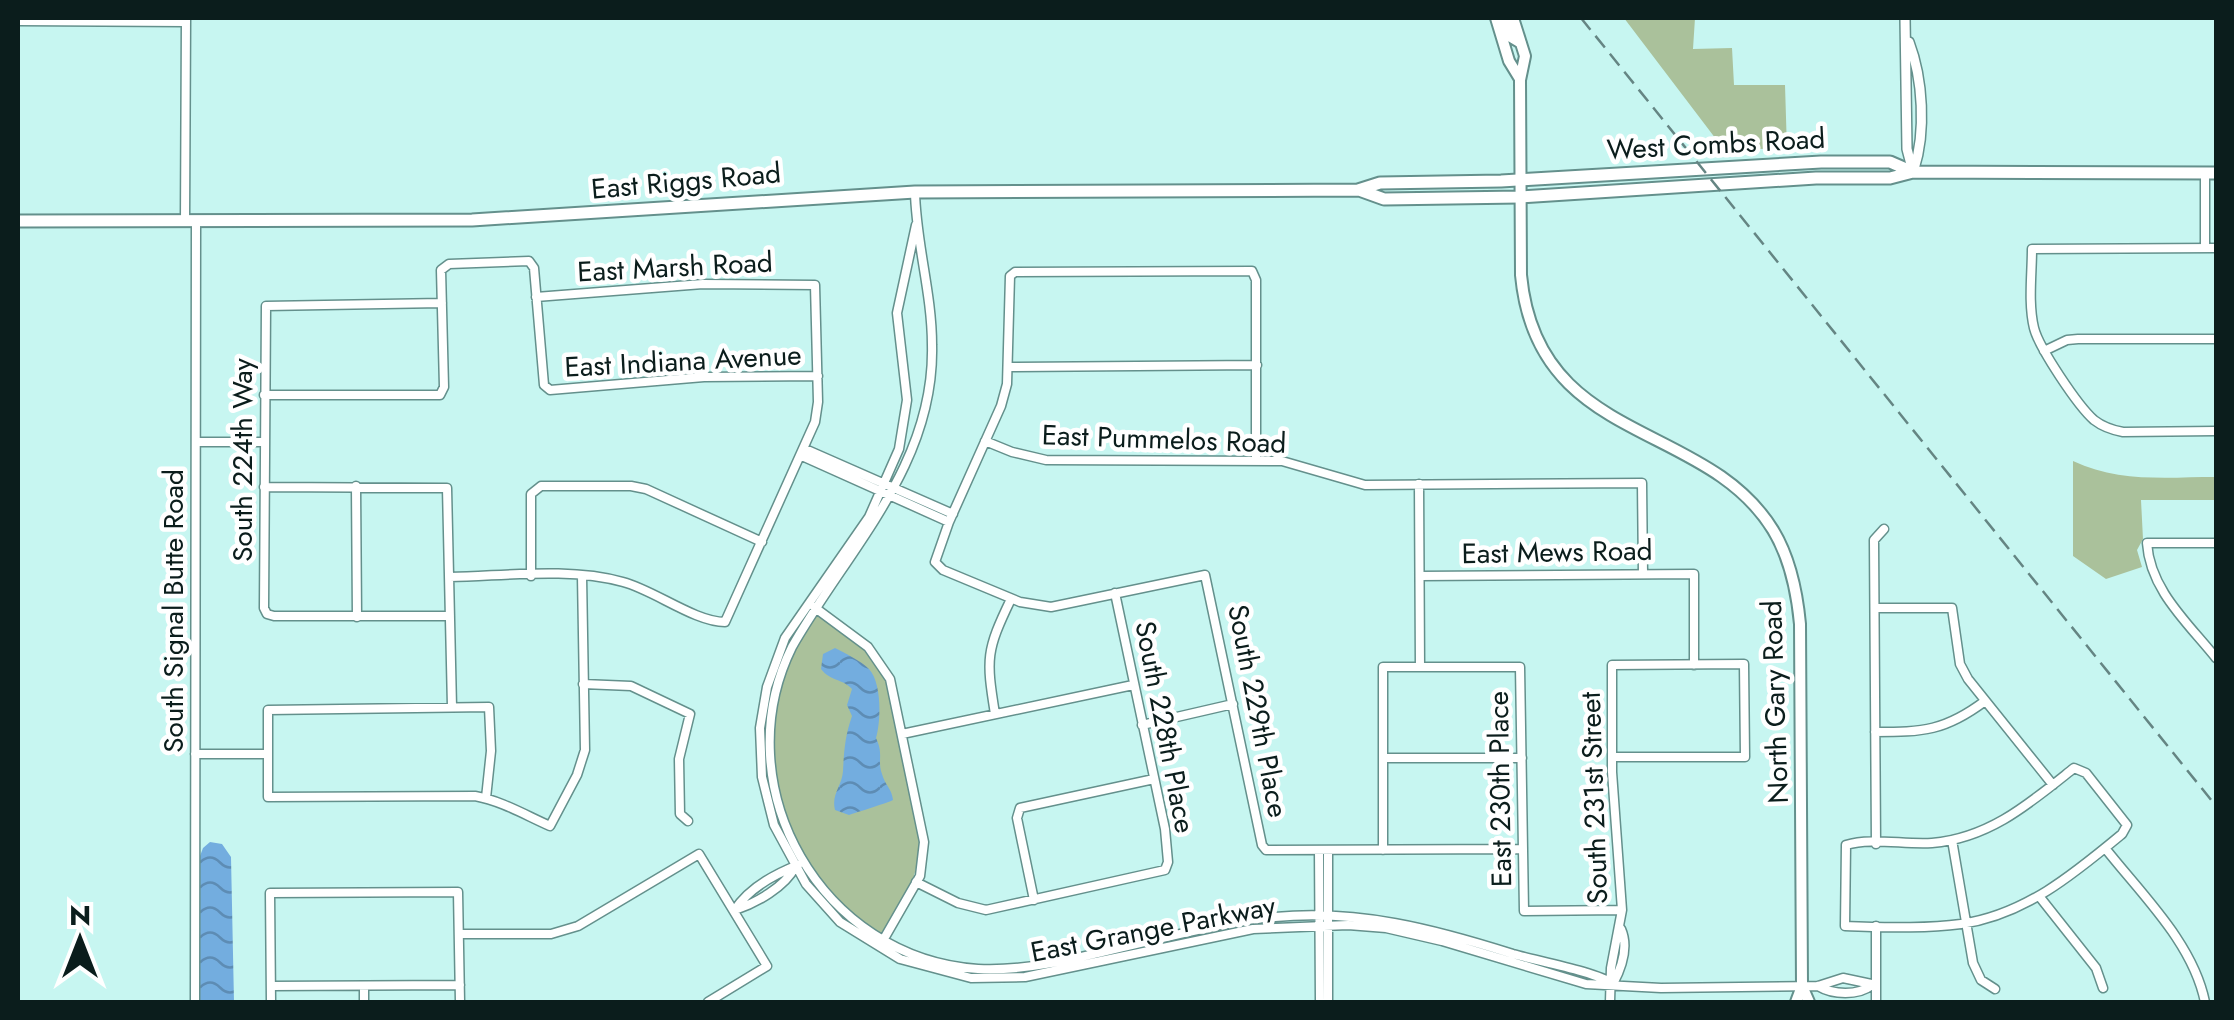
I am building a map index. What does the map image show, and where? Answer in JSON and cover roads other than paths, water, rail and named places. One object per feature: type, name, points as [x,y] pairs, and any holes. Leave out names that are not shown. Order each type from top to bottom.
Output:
[{"type":"main road","points":[[1496,18],[1520,80]]},
{"type":"main road","points":[[1504,18],[1511,37],[1521,42]]},
{"type":"main road","name":"North Gary Road","points":[[1513,18],[1525,56],[1520,80],[1521,275],[1538,338],[1575,389],[1607,415],[1714,472],[1736,490],[1773,530],[1792,575],[1800,624],[1802,986],[1808,1002]]},
{"type":"main road","name":"West Combs Road","points":[[1520,180],[1822,162],[1890,162],[1913,172]]},
{"type":"main road","name":"West Combs Road","points":[[1520,197],[1816,178],[1890,178],[1913,172],[2211,173]]},
{"type":"main road","name":"East Riggs Road","points":[[18,221],[489,219],[915,192],[1358,190],[1380,183],[1520,180]]},
{"type":"main road","name":"East Riggs Road","points":[[1358,190],[1384,199],[1520,197]]},
{"type":"main road","name":"North Gary Road","points":[[1796,1002],[1802,986]]},
{"type":"street","points":[[1904,18],[1918,65],[1920,149],[1913,172]]},
{"type":"street","points":[[18,21],[186,20]]},
{"type":"street","name":"South Signal Butte Road","points":[[186,20],[196,442],[194,1002]]},
{"type":"street","points":[[2205,248],[2211,173]]},
{"type":"street","points":[[887,490],[921,423],[932,364],[932,330],[916,226],[915,192]]},
{"type":"street","points":[[887,490],[906,414],[897,314],[916,226]]},
{"type":"street","points":[[2216,248],[2032,249],[2033,325],[2044,352],[2090,416],[2123,432],[2216,431]]},
{"type":"street","points":[[264,395],[440,395],[444,387],[444,266],[529,261],[536,298]]},
{"type":"street","points":[[1115,593],[1050,608],[1032,606],[943,570],[936,562],[951,518],[1001,406],[1009,366],[1012,274],[1252,272],[1256,280],[1256,460]]},
{"type":"street","name":"East Marsh Road","points":[[536,298],[703,284],[815,285],[818,376]]},
{"type":"street","name":"East Indiana Avenue","points":[[536,298],[544,385],[550,390],[704,376],[818,376]]},
{"type":"street","name":"South 224th Way","points":[[357,616],[267,614],[264,608],[266,306],[442,303]]},
{"type":"street","points":[[2044,352],[2078,339],[2216,339]]},
{"type":"street","points":[[1009,366],[1256,365]]},
{"type":"street","points":[[450,577],[582,576],[638,587],[711,620],[725,622],[815,422],[818,376]]},
{"type":"street","name":"East Pummelos Road","points":[[985,440],[1038,460],[1282,461],[1365,486],[1642,483],[1642,574]]},
{"type":"street","points":[[196,442],[264,442]]},
{"type":"street","points":[[803,453],[951,518]]},
{"type":"street","points":[[1383,850],[1383,667],[1420,667],[1420,484]]},
{"type":"street","points":[[356,486],[357,616],[450,616]]},
{"type":"street","points":[[531,576],[531,494],[541,486],[646,489],[762,542]]},
{"type":"street","points":[[264,487],[447,488],[452,708]]},
{"type":"street","name":"East Grange Parkway","points":[[887,490],[870,531],[812,606],[782,668],[769,733],[778,808],[798,865],[881,944],[945,964],[976,969],[1010,968],[1252,920],[1378,918],[1436,930],[1603,977],[1613,984],[1661,988],[1818,986]]},
{"type":"street","points":[[1876,844],[1874,540],[1884,528]]},
{"type":"street","points":[[2216,543],[2146,544],[2159,587],[2216,658]]},
{"type":"street","name":"East Mews Road","points":[[1420,576],[1694,574],[1694,665]]},
{"type":"street","points":[[486,798],[491,751],[489,707],[268,710],[268,797],[486,798],[550,826],[585,750],[582,576]]},
{"type":"street","name":"South 229th Place","points":[[1115,593],[1205,576],[1262,844],[1266,850],[1323,850]]},
{"type":"street","name":"South 228th Place","points":[[1034,900],[1165,870],[1168,862],[1165,829],[1115,593]]},
{"type":"street","points":[[995,714],[988,659],[1011,599]]},
{"type":"street","points":[[812,606],[868,647],[886,669],[902,734],[924,842],[923,862],[881,944]]},
{"type":"street","points":[[1875,608],[1945,606],[1956,612],[1960,664],[2053,785]]},
{"type":"street","points":[[1612,756],[1744,756],[1744,664],[1694,665]]},
{"type":"street","name":"South 231st Street","points":[[1610,1002],[1613,952],[1622,910],[1612,756],[1612,665],[1694,665]]},
{"type":"street","name":"East 230th Place","points":[[1420,667],[1520,667],[1524,910],[1622,910]]},
{"type":"street","points":[[583,684],[631,686],[690,714],[678,758],[680,814],[688,821]]},
{"type":"street","points":[[902,734],[1133,685]]},
{"type":"street","points":[[1875,732],[1940,728],[1985,701]]},
{"type":"street","points":[[1142,725],[1234,704]]},
{"type":"street","points":[[196,754],[268,754]]},
{"type":"street","points":[[1383,758],[1522,758]]},
{"type":"street","points":[[2074,768],[2080,768],[2127,826],[2122,834],[2039,896],[1998,914],[1965,924],[1845,926],[1846,845],[1952,840],[2008,820],[2053,785],[2074,768]]},
{"type":"street","points":[[916,882],[972,908],[986,910],[1034,900],[1017,818],[1020,808],[1154,778]]},
{"type":"street","points":[[1952,840],[1973,963],[1981,980],[1995,989]]},
{"type":"street","points":[[1320,1002],[1323,850],[1523,848]]},
{"type":"street","points":[[2105,848],[2186,952],[2205,1002]]},
{"type":"street","points":[[459,934],[550,934],[578,926],[699,854],[767,966],[708,1002]]},
{"type":"street","points":[[734,911],[742,898],[764,889],[784,869],[798,865]]},
{"type":"street","points":[[271,1002],[270,894],[458,892],[460,1002]]},
{"type":"street","points":[[2039,896],[2096,968],[2102,988]]},
{"type":"street","points":[[1323,921],[1328,1002]]},
{"type":"street","points":[[1876,926],[1876,1002]]},
{"type":"street","points":[[1818,986],[1843,978],[1874,985]]},
{"type":"street","points":[[1848,992],[1849,980]]},
{"type":"street","points":[[270,986],[460,985]]},
{"type":"street","points":[[1818,986],[1843,994],[1874,985]]},
{"type":"street","points":[[364,986],[364,1002]]},
{"type":"water","points":[[835,648],[862,663],[873,675],[879,702],[876,738],[883,778],[893,800],[849,815],[835,810],[834,804],[852,716],[847,705],[852,689],[821,669],[823,654]]},
{"type":"water","points":[[210,842],[222,844],[231,857],[234,1002],[198,1002],[197,864]]},
{"type":"railway","points":[[1581,18],[2216,806]]}]
